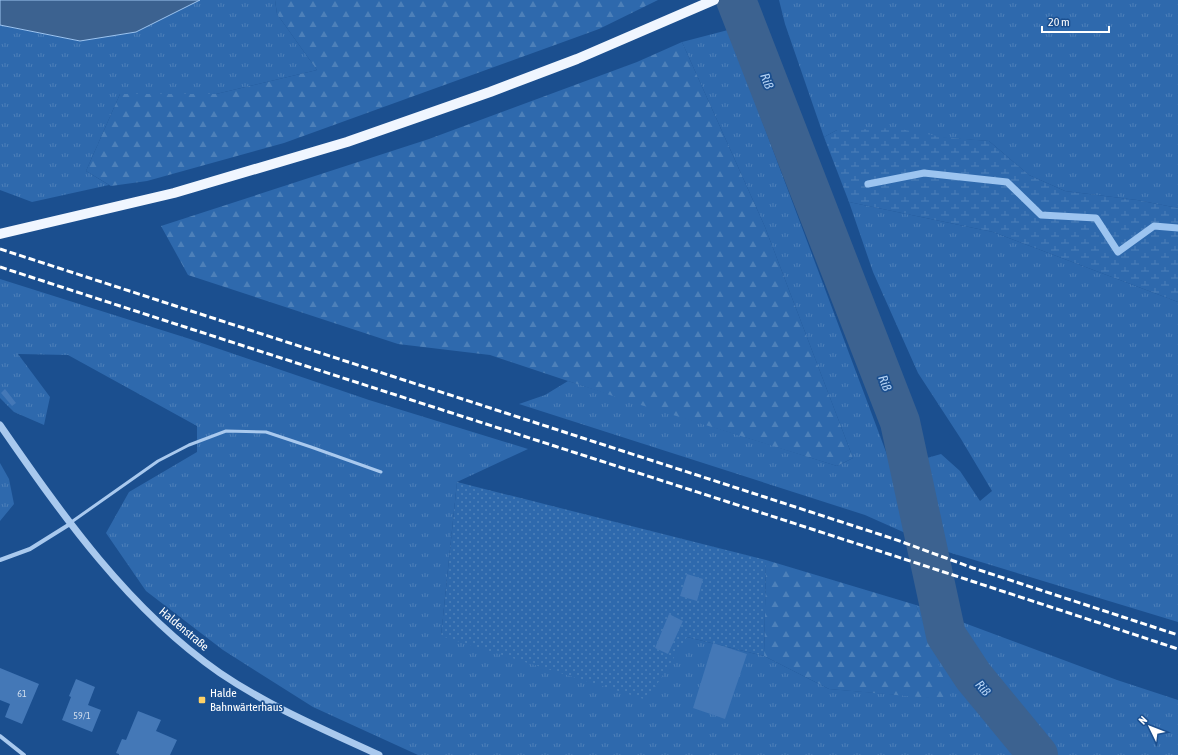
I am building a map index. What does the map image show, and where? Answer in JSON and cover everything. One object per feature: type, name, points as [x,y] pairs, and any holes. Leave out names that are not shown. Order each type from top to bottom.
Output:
[{"type":"main road","points":[[0,234],[157,197],[289,160],[402,123],[555,68],[714,0]]},
{"type":"street","name":"Haldenstraße","points":[[0,425],[70,524],[109,572],[149,613],[184,645],[219,672],[282,710],[379,755]]},
{"type":"street","points":[[0,560],[30,549],[70,524]]},
{"type":"street","points":[[0,736],[24,755]]},
{"type":"lane","points":[[70,524],[158,461],[189,445],[226,431],[266,432],[381,472]]},
{"type":"green space","points":[[200,0],[275,0],[277,14],[317,70],[216,94],[120,94],[86,171],[109,185],[32,202],[0,190],[0,25],[80,41],[136,32]]},
{"type":"green space","points":[[275,0],[658,0],[599,29],[284,143],[147,181],[111,186],[86,171],[120,94],[216,94],[317,70],[277,14]]},
{"type":"green space","points":[[779,0],[1178,0],[1178,208],[1137,200],[1065,191],[1029,175],[989,141],[837,130],[824,137],[785,24]]},
{"type":"green space","points":[[728,30],[892,468],[941,454],[960,471],[980,501],[992,491],[961,439],[918,373],[873,272],[849,202],[993,232],[1178,302],[1178,622],[948,552],[865,515],[519,404],[545,395],[568,381],[837,466],[853,458],[765,227],[682,42]]},
{"type":"green space","points":[[682,42],[765,227],[853,458],[837,466],[628,401],[490,355],[398,344],[188,275],[161,226],[429,139],[637,62]]},
{"type":"green space","points":[[895,128],[942,137],[989,141],[1029,175],[1065,191],[1137,200],[1178,208],[1178,302],[993,232],[849,202],[824,137],[837,130]]},
{"type":"green space","points":[[0,279],[190,339],[369,400],[528,449],[457,482],[441,636],[687,637],[764,656],[829,689],[949,699],[916,605],[1117,680],[1178,700],[1178,755],[418,755],[313,707],[223,650],[146,591],[106,533],[129,492],[197,452],[197,426],[68,355],[18,354],[50,397],[44,425],[14,412],[0,398]]},
{"type":"green space","points":[[0,463],[9,479],[14,504],[0,521]]},
{"type":"green space","points":[[457,482],[766,560],[764,656],[687,637],[647,700],[441,636]]},
{"type":"green space","points":[[766,560],[916,605],[952,700],[829,689],[764,656]]},
{"type":"shaded area","points":[[0,0],[200,0],[136,32],[80,41],[0,25]]},
{"type":"building","points":[[5,389],[16,403],[12,406],[1,393]]},
{"type":"building","points":[[687,574],[703,579],[697,601],[680,596]]},
{"type":"building","points":[[669,614],[683,621],[668,654],[655,648]]},
{"type":"building","points":[[713,643],[747,654],[725,719],[693,708]]},
{"type":"building","points":[[0,668],[39,684],[22,724],[5,717],[10,704],[0,700]]},
{"type":"building","points":[[76,679],[95,687],[88,705],[101,710],[92,732],[62,720]]},
{"type":"building","points":[[138,711],[161,720],[156,731],[177,740],[170,755],[119,755],[116,753],[122,739],[126,740]]},
{"type":"waterway","name":"Riß","points":[[736,0],[900,422],[946,635],[973,676],[1038,755]]},
{"type":"waterway","points":[[868,184],[924,173],[1007,182],[1041,215],[1096,218],[1118,252],[1154,226],[1178,228]]},
{"type":"railway","points":[[0,249],[894,539],[973,568],[1178,635]]},
{"type":"railway","points":[[0,267],[884,552],[1178,649]]},
{"type":"place","name":"Halde Bahnwärterhaus","points":[[202,700]]}]
